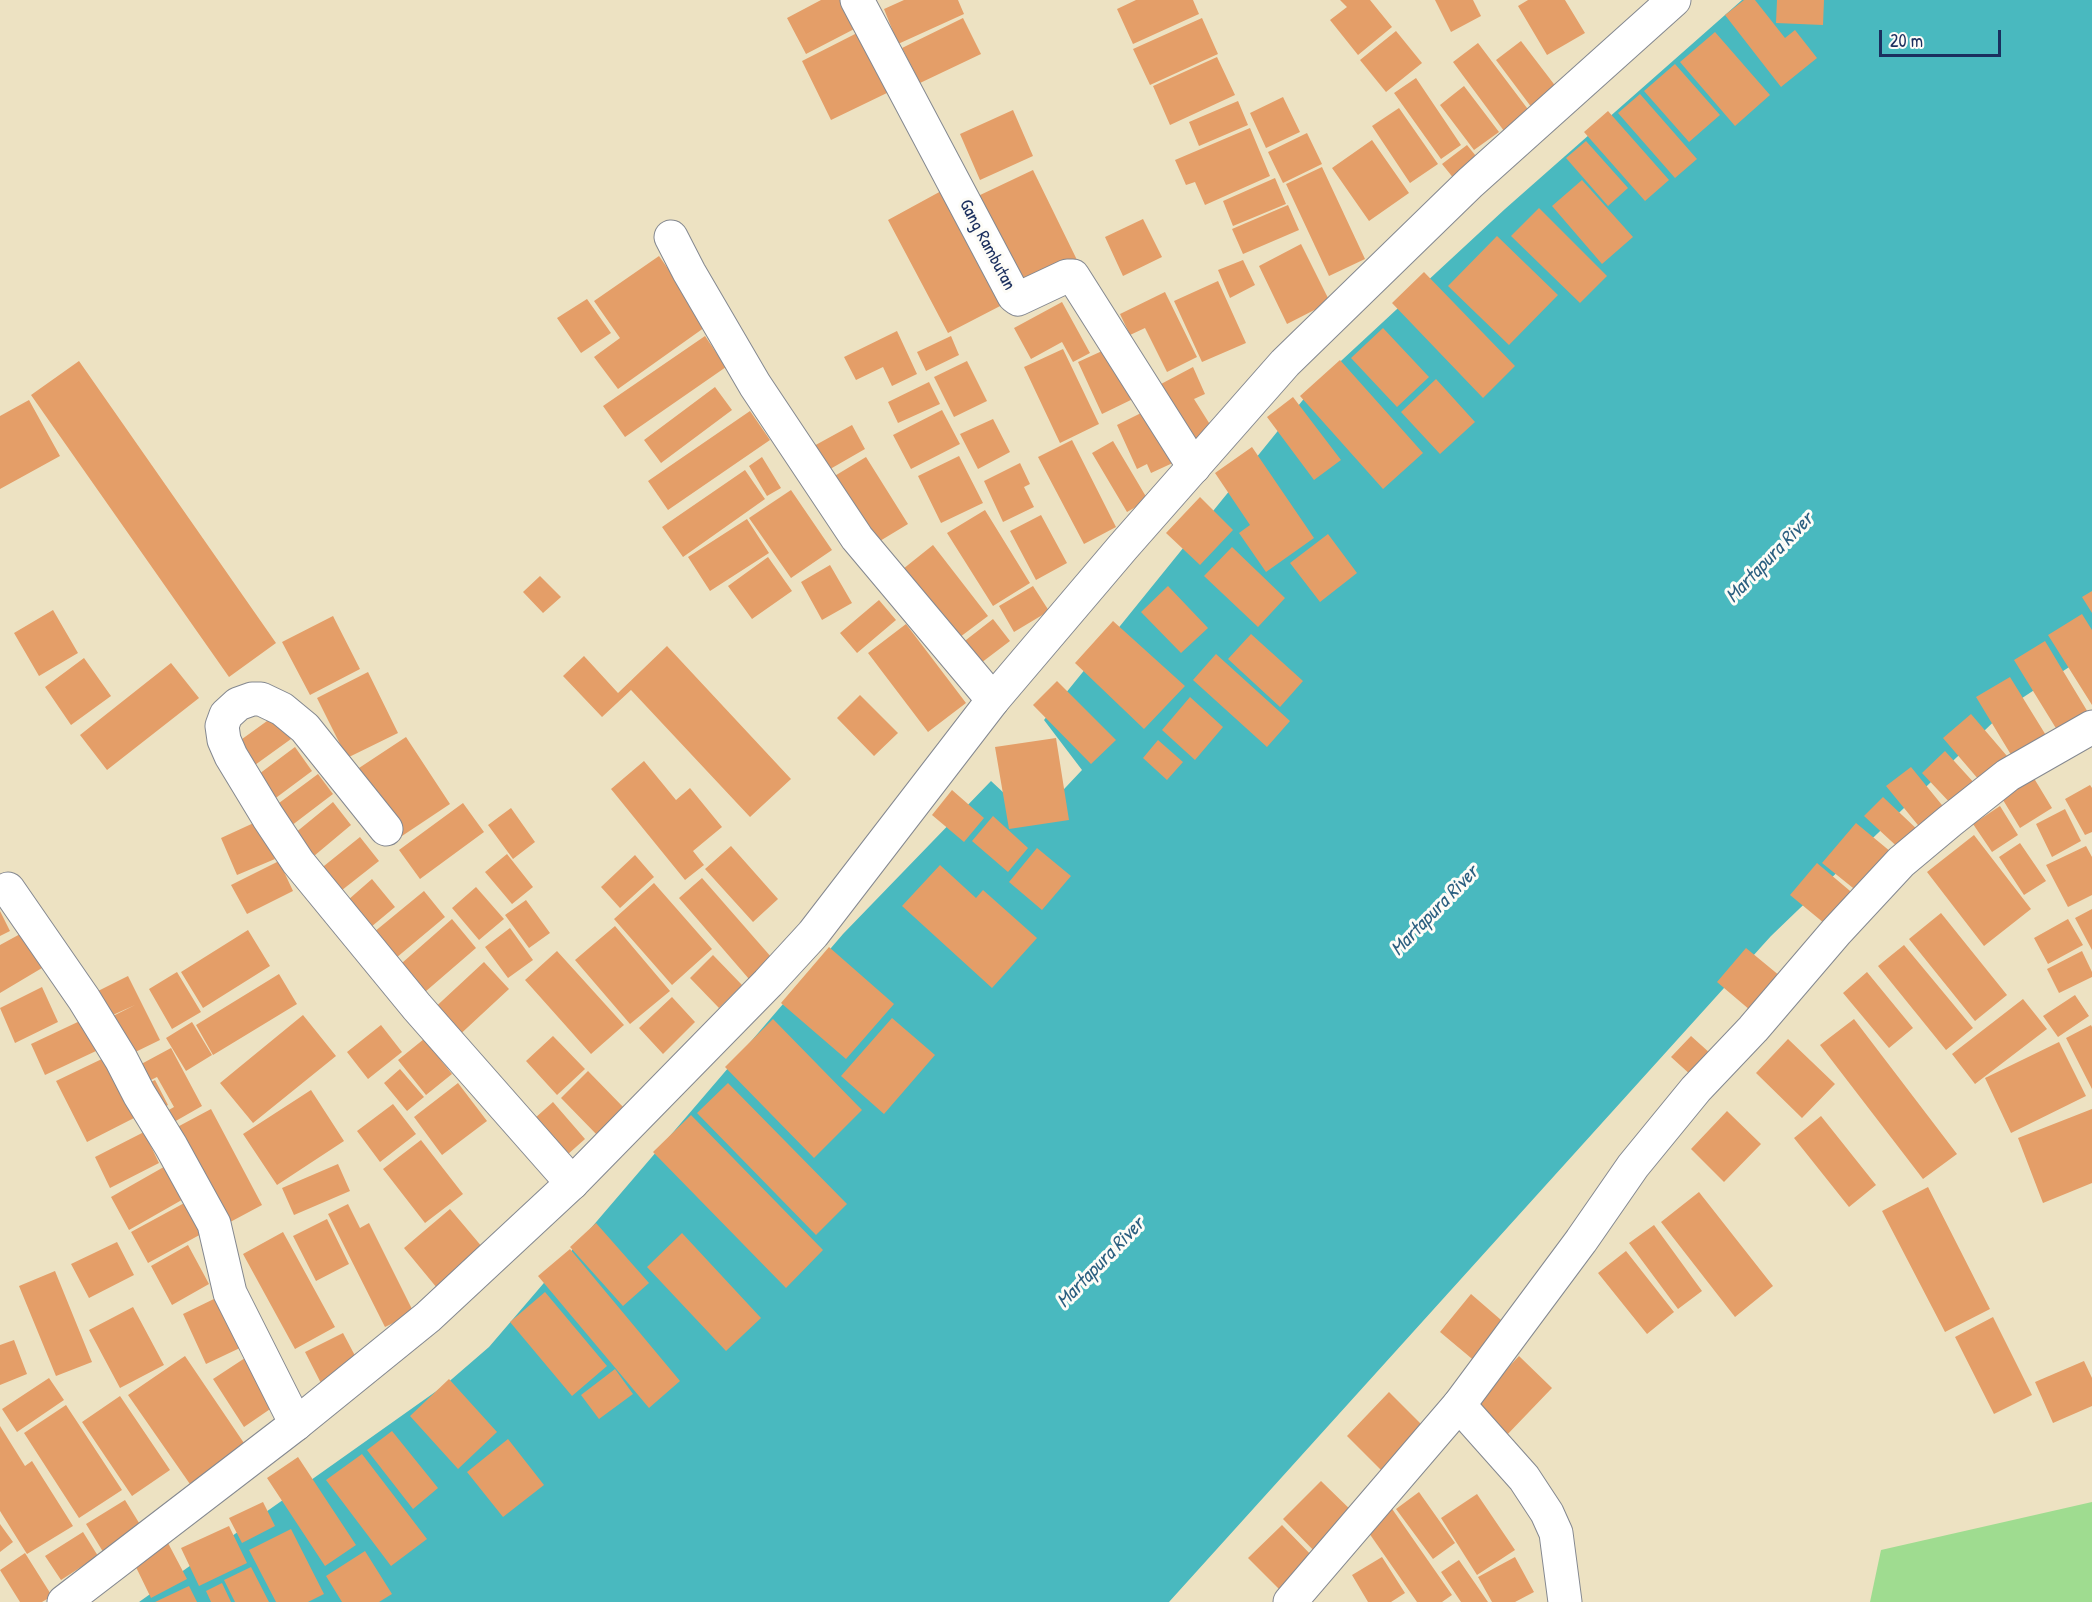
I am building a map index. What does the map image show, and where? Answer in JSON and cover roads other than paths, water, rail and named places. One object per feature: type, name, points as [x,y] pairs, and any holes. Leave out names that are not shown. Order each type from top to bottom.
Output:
[{"type":"street","name":"Gang Rambutan","points":[[857,0],[1014,296],[1018,299],[1067,276],[1073,276],[1194,467]]},
{"type":"street","points":[[64,1602],[296,1424],[428,1317],[572,1183],[813,934],[993,700],[1123,547],[1285,363],[1470,183],[1674,0]]},
{"type":"street","points":[[671,237],[688,272],[755,385],[857,538],[993,700]]},
{"type":"street","points":[[386,829],[304,728],[282,709],[261,699],[252,699],[238,704],[226,715],[222,726],[224,740],[231,756],[298,862],[417,1007],[572,1183]]},
{"type":"street","points":[[1290,1602],[1459,1405],[1581,1241],[1633,1166],[1696,1089],[1753,1029],[1871,893],[1901,862],[2008,775],[2092,727]]},
{"type":"street","points":[[8,889],[84,999],[121,1059],[214,1224],[230,1293],[296,1424]]},
{"type":"street","points":[[1459,1405],[1503,1452],[1537,1494],[1556,1533],[1565,1602]]},
{"type":"water","name":"Martapura River","points":[[1742,0],[2092,0],[2092,652],[2010,706],[1771,936],[1169,1602],[139,1602],[445,1385],[489,1347],[843,934],[991,781],[1034,821],[1082,770],[1044,720],[1315,385],[1505,209]]}]
